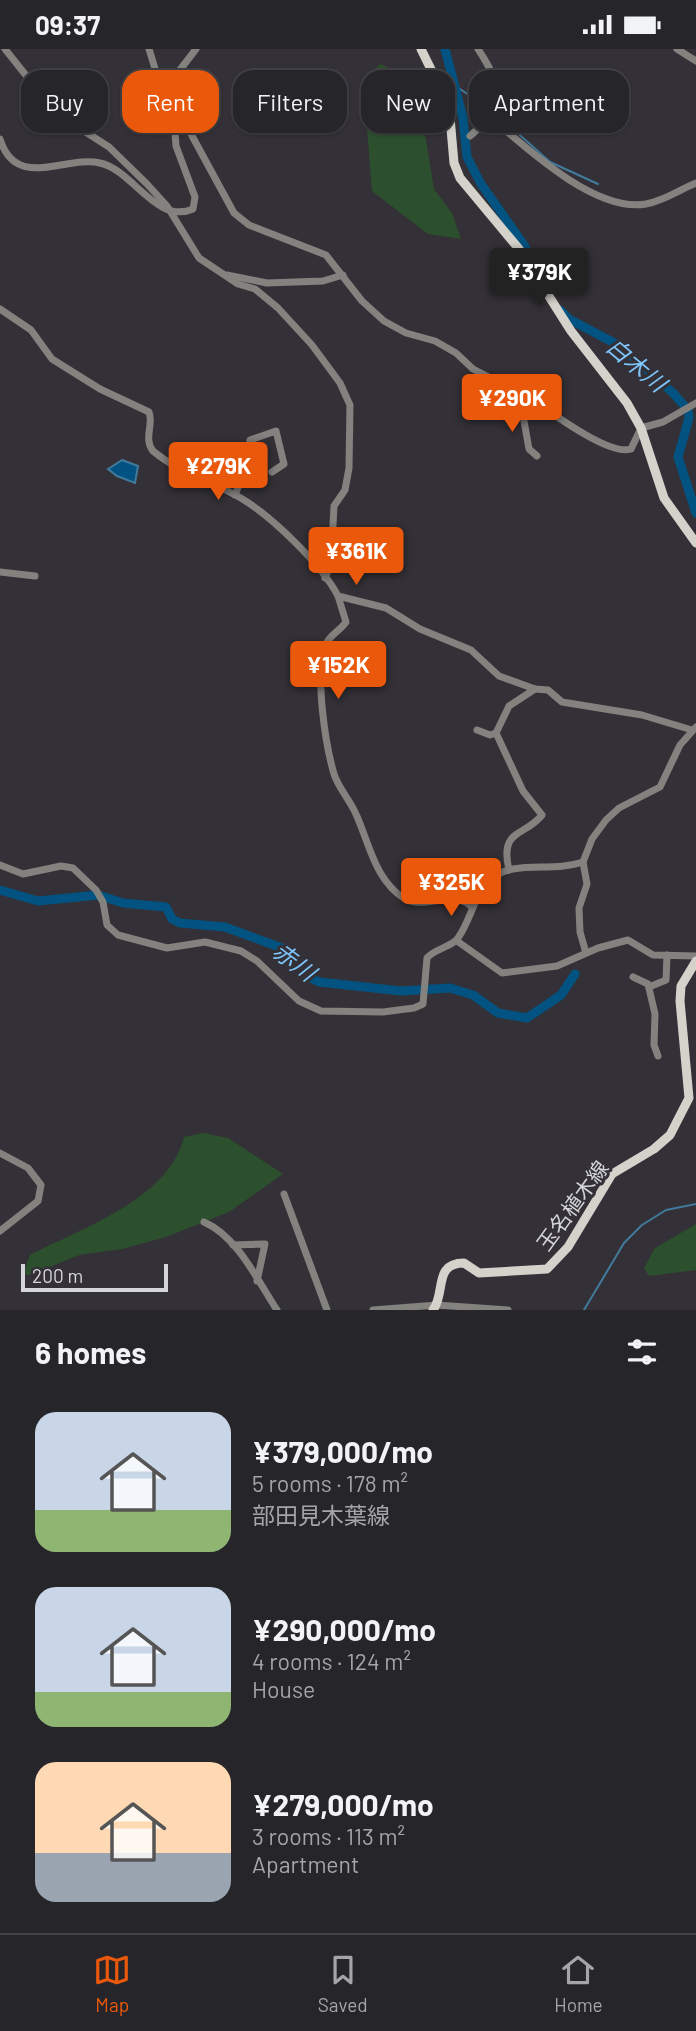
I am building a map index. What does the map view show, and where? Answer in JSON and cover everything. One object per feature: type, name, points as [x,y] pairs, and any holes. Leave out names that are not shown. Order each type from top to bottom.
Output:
[{"type":"main road","points":[[421,49],[449,106],[454,163],[460,178],[519,249],[571,331],[627,403],[641,428],[664,498],[696,544]]},
{"type":"main road","name":"玉名植木線","points":[[435,1307],[443,1273],[451,1265],[464,1263],[474,1272],[496,1273],[537,1272],[554,1264],[568,1247],[607,1181],[619,1168],[663,1142],[692,1100],[691,1064],[681,986],[696,961]]},
{"type":"street","points":[[5,49],[56,113],[122,157],[171,212],[198,258],[223,275],[255,289],[278,308],[324,359],[346,394],[351,421],[349,468],[346,486],[334,506],[331,564],[325,577]]},
{"type":"street","points":[[149,49],[155,70]]},
{"type":"street","points":[[180,70],[196,49]]},
{"type":"street","points":[[478,49],[490,70]]},
{"type":"street","points":[[677,49],[696,61]]},
{"type":"street","points":[[0,139],[11,158],[34,169],[79,162],[104,164],[171,212],[185,212],[193,209],[195,202],[176,146],[175,133]]},
{"type":"street","points":[[192,133],[229,206],[240,219],[326,255],[362,302],[384,321],[406,333],[435,341],[456,353],[473,369],[519,393]]},
{"type":"street","points":[[470,136],[473,133]]},
{"type":"street","points":[[509,133],[554,172],[610,200],[643,205],[657,202],[696,183]]},
{"type":"street","points":[[223,275],[267,283],[323,281],[343,275]]},
{"type":"street","points":[[0,309],[31,330],[52,359],[100,389],[149,412],[151,418],[148,440],[156,454],[235,495],[281,528],[325,577],[338,596],[345,622],[326,643],[322,680],[330,753],[337,781],[356,814],[380,874],[400,895],[418,902],[463,900],[472,907]]},
{"type":"street","points":[[519,393],[519,390],[568,426],[618,450],[631,449],[641,428],[663,422],[696,404]]},
{"type":"street","points":[[519,393],[529,449],[537,456]]},
{"type":"street","points":[[235,495],[248,463],[250,440],[276,431],[284,464],[272,472]]},
{"type":"street","points":[[0,572],[35,576]]},
{"type":"street","points":[[338,596],[386,608],[421,629],[471,650],[499,676],[535,689],[548,690],[559,701],[573,706],[635,713],[694,729],[680,745],[660,787],[619,809],[606,820],[592,839],[583,862],[587,884],[578,917],[586,953]]},
{"type":"street","points":[[477,730],[490,735],[496,733],[509,706],[535,689]]},
{"type":"street","points":[[496,733],[523,791],[542,815],[522,828],[509,843],[506,851],[509,870]]},
{"type":"street","points":[[0,865],[23,874],[61,866],[73,869],[96,890],[103,902],[107,925],[118,935],[167,948],[205,942],[241,951],[257,961],[299,1001],[326,1013],[383,1012],[419,1007],[425,999],[427,958],[457,941],[472,907],[491,877],[509,870],[564,868],[583,862]]},
{"type":"street","points":[[457,941],[502,973],[557,966],[586,953],[628,940],[653,955],[696,955]]},
{"type":"street","points":[[649,986],[666,981],[667,955]]},
{"type":"street","points":[[633,977],[644,979],[649,986],[654,1014],[654,1045],[658,1056]]},
{"type":"street","points":[[0,1153],[28,1168],[41,1185],[38,1201],[0,1231]]},
{"type":"street","points":[[285,1194],[327,1310]]},
{"type":"street","points":[[204,1222],[219,1229],[233,1245],[277,1310]]},
{"type":"street","points":[[233,1245],[265,1244],[257,1281]]},
{"type":"street","points":[[373,1310],[435,1307],[508,1310]]},
{"type":"green space","points":[[381,64],[392,70],[373,70]]},
{"type":"green space","points":[[367,133],[425,133],[434,189],[452,213],[461,239],[428,234],[372,191]]},
{"type":"green space","points":[[203,1133],[228,1138],[283,1174],[229,1212],[166,1237],[122,1249],[79,1255],[30,1275],[23,1274],[30,1255],[121,1209],[161,1178],[175,1159],[184,1137]]},
{"type":"green space","points":[[696,1224],[696,1270],[649,1276],[644,1268],[655,1248]]},
{"type":"water","points":[[122,460],[138,466],[135,483],[108,469]]},
{"type":"waterway","name":"白木川","points":[[445,49],[463,118],[467,157],[481,184],[524,245],[537,271]]},
{"type":"waterway","points":[[457,87],[469,95]]},
{"type":"waterway","points":[[518,133],[550,162],[598,184]]},
{"type":"waterway","name":"白木川","points":[[560,310],[569,319],[620,346],[688,410],[689,418],[678,457],[696,513]]},
{"type":"waterway","name":"赤川","points":[[0,890],[38,901],[98,895],[123,903],[166,907],[172,919],[180,923],[225,927],[282,948],[307,976],[319,982],[401,991],[450,988],[473,995],[498,1013],[527,1018],[561,995],[575,974]]},
{"type":"waterway","points":[[584,1310],[624,1243],[642,1225],[666,1210],[696,1204]]}]
